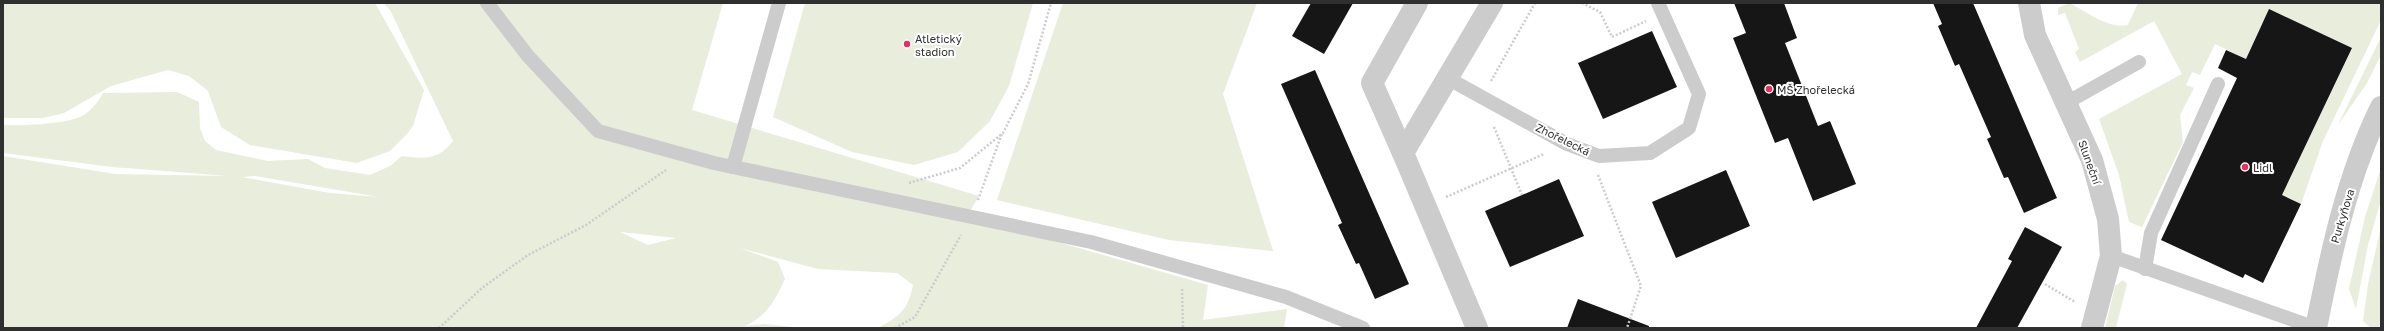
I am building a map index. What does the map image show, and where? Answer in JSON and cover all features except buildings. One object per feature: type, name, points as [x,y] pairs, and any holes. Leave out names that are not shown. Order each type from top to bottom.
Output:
[{"type":"street","points":[[1417,3],[1372,83],[1427,205],[1477,328]]},
{"type":"street","points":[[1403,153],[1449,79],[1492,3]]},
{"type":"street","name":"Sluneční","points":[[2029,3],[2035,35],[2092,160],[2108,219],[2111,256],[2092,328]]},
{"type":"street","name":"Purkyňova","points":[[2316,328],[2334,241],[2368,134],[2381,107]]},
{"type":"lane","points":[[487,3],[528,56],[598,131],[733,167],[1091,242],[1286,297],[1363,328]]},
{"type":"lane","points":[[733,167],[778,3]]},
{"type":"lane","name":"Zhořelecká","points":[[1449,79],[1567,144],[1599,156],[1650,153],[1689,128],[1699,94],[1660,8]]},
{"type":"lane","points":[[2066,103],[2139,62]]},
{"type":"lane","points":[[2145,268],[2152,233],[2218,84]]},
{"type":"lane","points":[[2111,256],[2316,328]]},
{"type":"path","points":[[894,328],[915,317],[971,217],[1002,133],[1028,84],[1051,3]]},
{"type":"path","points":[[1522,195],[1482,97],[1535,3]]},
{"type":"path","points":[[1582,3],[1600,12],[1612,37],[1660,8]]},
{"type":"path","points":[[901,185],[960,168],[1002,133]]},
{"type":"path","points":[[1427,205],[1567,144]]},
{"type":"path","points":[[1589,152],[1641,286],[1627,328]]},
{"type":"path","points":[[439,328],[493,280],[528,255],[586,225],[643,187],[684,155]]},
{"type":"path","points":[[1181,267],[1183,328]]},
{"type":"path","points":[[2045,284],[2079,305]]},
{"type":"green space","points":[[3,3],[375,3],[424,90],[413,126],[407,134],[390,151],[357,163],[250,145],[221,127],[208,91],[189,76],[168,70],[111,86],[64,113],[43,118],[3,118]]},
{"type":"green space","points":[[383,3],[723,3],[692,110],[979,196],[967,216],[1208,285],[1203,320],[1287,309],[1284,328],[878,328],[897,316],[909,301],[913,285],[897,273],[818,269],[740,248],[778,262],[785,279],[770,307],[759,318],[745,326],[765,324],[802,328],[3,328],[3,156],[115,174],[228,176],[112,167],[3,153],[3,125],[42,124],[80,117],[90,110],[103,93],[177,92],[199,102],[200,128],[205,141],[216,150],[268,161],[308,159],[325,168],[370,175],[390,166],[402,156],[424,158],[437,155],[448,147],[453,141],[390,10]],"holes":[[[255,176],[379,197],[330,193],[242,177]],[[621,232],[676,238],[648,245]]]},
{"type":"green space","name":"Atletický stadion","points":[[805,3],[1033,3],[1009,86],[990,121],[958,152],[914,165],[852,152],[773,117]]},
{"type":"green space","points":[[1063,3],[1257,3],[1223,94],[1273,251],[1169,240],[997,200]]},
{"type":"green space","points":[[2069,3],[2098,19],[2120,26],[2128,25],[2138,3],[2381,3],[2381,20],[2323,141],[2301,204],[2282,195],[2352,49],[2262,23],[2246,59],[2215,44],[2200,75],[2192,72],[2186,85],[2194,88],[2180,115],[2183,142],[2142,227],[2129,222],[2119,175],[2099,119],[2182,74],[2154,21],[2080,62],[2075,52],[2079,49],[2065,13],[2058,15],[2058,8]]},
{"type":"green space","points":[[2381,37],[2381,55],[2367,83],[2338,125]]},
{"type":"green space","points":[[2381,168],[2381,200],[2368,245],[2356,309],[2349,289],[2365,217]]},
{"type":"green space","points":[[2381,227],[2381,328],[2371,328],[2363,321],[2368,284]]},
{"type":"green space","points":[[2123,280],[2127,284],[2116,328],[2105,328],[2115,286]]},
{"type":"place","name":"Atletický stadion","points":[[907,44]]},
{"type":"place","name":"MŠ Zhořelecká","points":[[1769,89]]},
{"type":"place","name":"Lidl","points":[[2245,167]]}]
